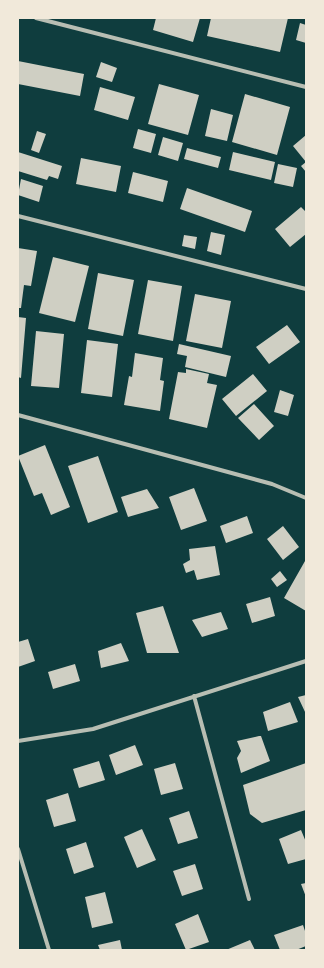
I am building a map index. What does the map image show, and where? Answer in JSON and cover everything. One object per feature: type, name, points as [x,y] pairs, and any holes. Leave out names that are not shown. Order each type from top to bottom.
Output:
[{"type":"street","points":[[36,18],[306,88]]},
{"type":"street","points":[[18,216],[306,289]]},
{"type":"street","points":[[18,415],[272,484],[306,498]]},
{"type":"street","points":[[18,741],[93,730],[194,696],[306,661]]},
{"type":"street","points":[[194,696],[249,899]]},
{"type":"street","points":[[18,850],[49,950]]},
{"type":"building","points":[[156,18],[200,18],[193,42],[153,30]]},
{"type":"building","points":[[211,18],[288,18],[280,52],[207,36]]},
{"type":"building","points":[[300,23],[306,25],[306,43],[296,40]]},
{"type":"building","points":[[18,61],[84,74],[80,96],[18,84]]},
{"type":"building","points":[[101,62],[117,68],[112,82],[96,77]]},
{"type":"building","points":[[159,84],[199,95],[188,135],[148,124]]},
{"type":"building","points":[[100,87],[135,97],[128,120],[94,110]]},
{"type":"building","points":[[245,94],[290,107],[277,155],[232,142]]},
{"type":"building","points":[[211,109],[233,115],[227,141],[205,136]]},
{"type":"building","points":[[138,129],[156,134],[151,153],[133,148]]},
{"type":"building","points":[[37,131],[46,134],[39,153],[31,150]]},
{"type":"building","points":[[306,135],[306,162],[293,146]]},
{"type":"building","points":[[163,137],[183,143],[178,161],[158,155]]},
{"type":"building","points":[[187,148],[221,157],[218,168],[184,159]]},
{"type":"building","points":[[18,152],[62,166],[58,179],[49,176],[47,180],[18,171]]},
{"type":"building","points":[[233,152],[275,162],[271,180],[229,170]]},
{"type":"building","points":[[81,158],[121,166],[116,192],[76,184]]},
{"type":"building","points":[[306,162],[306,172],[301,166]]},
{"type":"building","points":[[278,164],[297,168],[293,187],[274,183]]},
{"type":"building","points":[[133,172],[168,181],[163,202],[128,193]]},
{"type":"building","points":[[21,179],[43,186],[39,202],[18,195]]},
{"type":"building","points":[[187,188],[252,211],[245,232],[180,209]]},
{"type":"building","points":[[301,207],[306,212],[306,234],[290,247],[275,229]]},
{"type":"building","points":[[211,232],[225,235],[221,255],[207,251]]},
{"type":"building","points":[[184,235],[197,237],[195,249],[182,246]]},
{"type":"building","points":[[18,248],[37,251],[31,286],[24,285],[21,308],[18,308]]},
{"type":"building","points":[[53,257],[89,266],[75,322],[39,313]]},
{"type":"building","points":[[98,273],[134,280],[123,336],[88,329]]},
{"type":"building","points":[[148,280],[182,286],[173,341],[138,334]]},
{"type":"building","points":[[195,294],[231,301],[222,348],[186,341]]},
{"type":"building","points":[[18,317],[26,318],[21,378],[18,377]]},
{"type":"building","points":[[287,325],[300,342],[269,364],[256,347]]},
{"type":"building","points":[[36,331],[64,334],[59,388],[31,386]]},
{"type":"building","points":[[87,340],[118,344],[112,397],[81,393]]},
{"type":"building","points":[[179,344],[231,356],[226,377],[185,367],[187,356],[177,354]]},
{"type":"building","points":[[135,353],[163,358],[160,380],[164,381],[160,411],[124,405],[129,376],[132,377]]},
{"type":"building","points":[[186,369],[209,374],[207,383],[217,385],[207,428],[169,419],[178,372],[186,373]]},
{"type":"building","points":[[253,374],[267,391],[236,416],[222,399]]},
{"type":"building","points":[[280,390],[294,395],[288,416],[274,412]]},
{"type":"building","points":[[254,404],[274,426],[259,440],[238,418]]},
{"type":"building","points":[[45,445],[70,507],[51,515],[42,493],[34,496],[18,456]]},
{"type":"building","points":[[98,456],[118,512],[88,523],[68,466]]},
{"type":"building","points":[[194,488],[207,521],[181,530],[169,497]]},
{"type":"building","points":[[147,489],[159,508],[128,517],[121,497]]},
{"type":"building","points":[[247,516],[253,533],[226,543],[220,526]]},
{"type":"building","points":[[283,526],[299,547],[283,560],[267,539]]},
{"type":"building","points":[[215,546],[220,575],[197,580],[194,570],[186,573],[183,564],[190,560],[189,549]]},
{"type":"building","points":[[305,561],[306,562],[306,611],[284,598]]},
{"type":"building","points":[[280,571],[287,580],[277,587],[271,579]]},
{"type":"building","points":[[270,597],[275,616],[252,623],[246,604]]},
{"type":"building","points":[[163,606],[179,653],[147,653],[136,613]]},
{"type":"building","points":[[221,612],[228,629],[202,637],[192,620]]},
{"type":"building","points":[[28,639],[35,661],[18,667],[18,642]]},
{"type":"building","points":[[121,643],[129,661],[101,668],[98,651]]},
{"type":"building","points":[[75,664],[80,681],[53,689],[48,672]]},
{"type":"building","points":[[306,695],[306,714],[298,697]]},
{"type":"building","points":[[290,702],[298,722],[268,731],[263,712]]},
{"type":"building","points":[[261,736],[270,761],[241,773],[237,758],[241,751],[237,741]]},
{"type":"building","points":[[135,745],[143,765],[116,775],[109,755]]},
{"type":"building","points":[[99,761],[105,780],[79,788],[73,769]]},
{"type":"building","points":[[175,763],[183,789],[161,795],[154,769]]},
{"type":"building","points":[[306,763],[306,810],[262,823],[250,814],[243,785]]},
{"type":"building","points":[[68,793],[76,821],[54,827],[46,800]]},
{"type":"building","points":[[189,811],[198,838],[178,844],[169,818]]},
{"type":"building","points":[[142,829],[156,860],[137,868],[124,837]]},
{"type":"building","points":[[301,830],[306,842],[306,859],[288,864],[279,839]]},
{"type":"building","points":[[86,842],[94,867],[74,874],[66,849]]},
{"type":"building","points":[[195,864],[203,889],[182,896],[173,871]]},
{"type":"building","points":[[306,883],[306,897],[301,884]]},
{"type":"building","points":[[105,892],[113,923],[92,928],[85,897]]},
{"type":"building","points":[[198,914],[209,942],[186,950],[175,924]]},
{"type":"building","points":[[303,925],[306,934],[306,946],[296,950],[280,950],[274,935]]},
{"type":"building","points":[[120,940],[122,950],[100,950],[98,945]]},
{"type":"building","points":[[250,940],[255,950],[226,950]]}]
